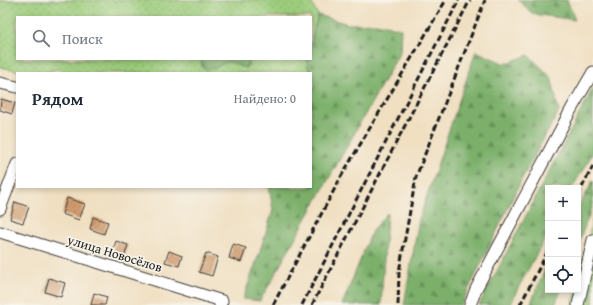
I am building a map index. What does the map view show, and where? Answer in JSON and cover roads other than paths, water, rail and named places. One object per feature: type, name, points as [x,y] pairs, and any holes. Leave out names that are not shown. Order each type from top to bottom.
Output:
[{"type":"street","points":[[470,305],[476,289],[572,108],[593,72]]},
{"type":"street","points":[[0,83],[16,86]]},
{"type":"street","points":[[0,209],[16,167]]},
{"type":"street","name":"улица Новосёлов","points":[[0,232],[221,303]]},
{"type":"street","points":[[578,305],[588,278],[593,240]]},
{"type":"railway","points":[[273,305],[342,175],[446,0]]},
{"type":"railway","points":[[302,305],[459,0]]},
{"type":"railway","points":[[312,305],[470,0]]},
{"type":"railway","points":[[398,305],[399,272],[416,177],[485,0]]},
{"type":"railway","points":[[581,189],[593,166]]},
{"type":"railway","points":[[520,305],[545,257]]}]
